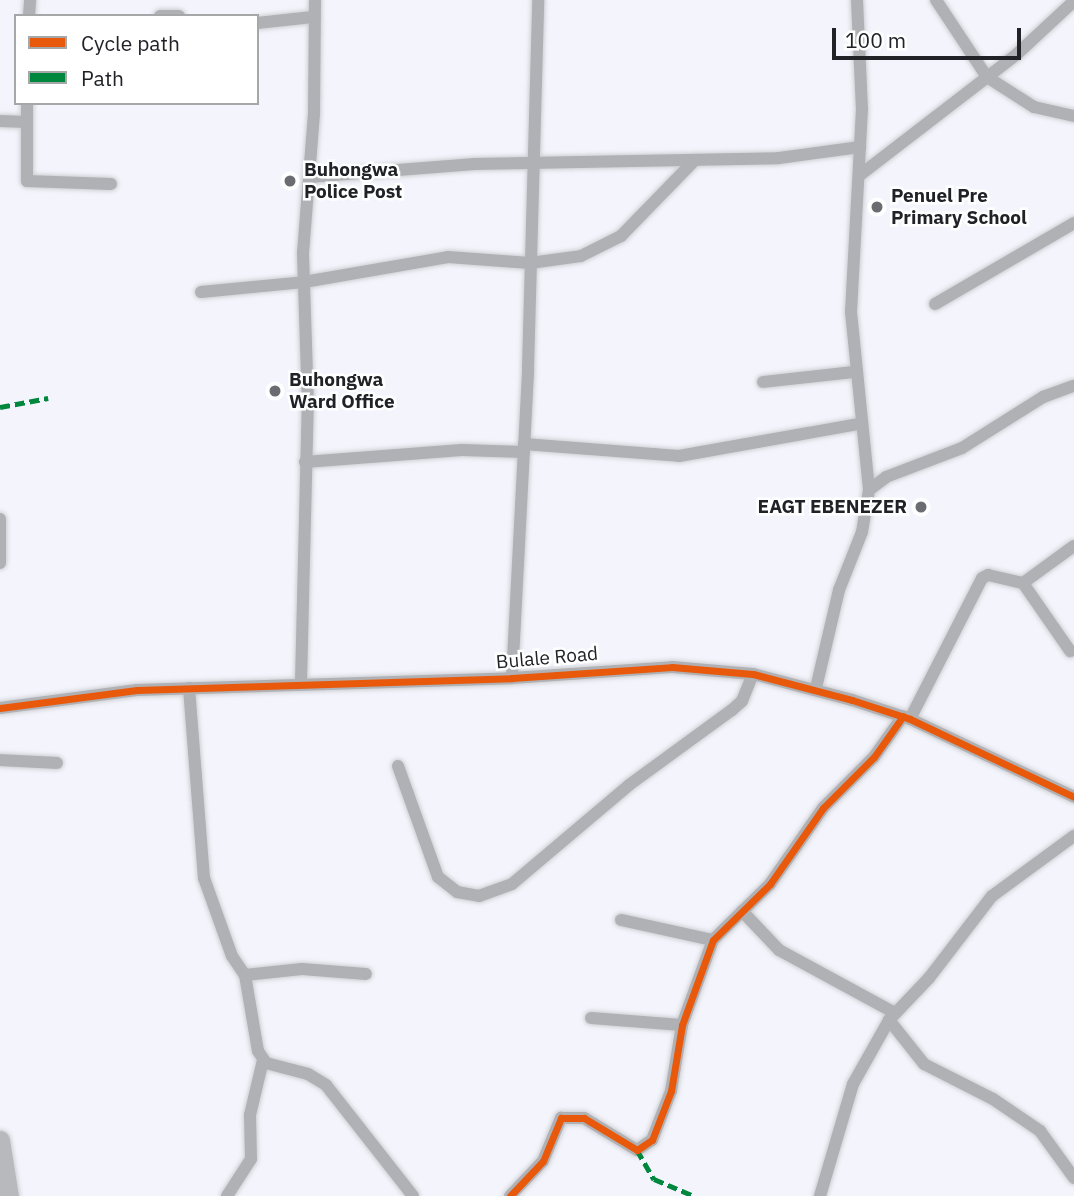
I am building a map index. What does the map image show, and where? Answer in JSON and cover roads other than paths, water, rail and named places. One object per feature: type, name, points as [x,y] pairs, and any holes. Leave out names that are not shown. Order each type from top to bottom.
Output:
[{"type":"highway","points":[[0,1140],[9,1196]]},
{"type":"street","points":[[301,682],[305,462],[304,282],[315,0]]},
{"type":"street","points":[[512,678],[524,448],[538,0]]},
{"type":"street","points":[[816,688],[838,590],[862,532],[869,490],[859,424],[851,312],[860,175],[858,0]]},
{"type":"street","points":[[936,0],[987,77],[1034,107],[1074,116]]},
{"type":"street","points":[[860,175],[987,77],[1074,1]]},
{"type":"street","points":[[259,23],[313,17]]},
{"type":"street","points":[[27,105],[27,181],[111,184]]},
{"type":"street","points":[[0,121],[27,122]]},
{"type":"street","points":[[309,177],[474,164],[534,165],[779,158],[860,147]]},
{"type":"street","points":[[201,292],[304,282],[447,257],[530,263],[607,246],[687,173],[695,160]]},
{"type":"street","points":[[935,304],[1074,223]]},
{"type":"street","points":[[763,382],[854,372]]},
{"type":"street","points":[[869,490],[886,477],[962,448],[1043,397],[1074,386]]},
{"type":"street","points":[[305,462],[524,448],[679,456],[859,424]]},
{"type":"street","points":[[0,519],[0,563]]},
{"type":"street","points":[[1023,583],[1074,546]]},
{"type":"street","points":[[510,1196],[543,1161],[561,1118],[584,1118],[637,1150],[652,1140],[671,1091],[682,1025],[713,940],[770,884],[823,808],[874,757],[906,718],[982,578],[988,575],[1023,583],[1070,650]]},
{"type":"street","name":"Bulale Road","points":[[0,708],[90,694],[301,682],[512,678],[629,667],[753,674],[816,688],[906,718],[1074,797]]},
{"type":"street","points":[[398,766],[438,877],[457,892],[479,897],[512,884],[629,785],[732,710],[742,701],[753,674]]},
{"type":"street","points":[[189,688],[204,878],[232,956],[245,975],[262,1060],[250,1115],[251,1159],[227,1196]]},
{"type":"street","points":[[0,760],[57,762]]},
{"type":"street","points":[[820,1196],[853,1084],[892,1016],[936,970],[992,896],[1074,836]]},
{"type":"street","points":[[741,911],[779,950],[892,1016],[924,1064],[993,1099],[1040,1131],[1074,1178]]},
{"type":"street","points":[[621,920],[713,940]]},
{"type":"street","points":[[245,975],[302,969],[366,974]]},
{"type":"street","points":[[591,1018],[682,1025]]},
{"type":"street","points":[[262,1060],[308,1074],[326,1086],[413,1196]]},
{"type":"place","name":"Buhongwa Police Post","points":[[290,181]]},
{"type":"place","name":"Penuel Pre Primary School","points":[[877,207]]},
{"type":"place","name":"Buhongwa Ward Office","points":[[275,391]]},
{"type":"place","name":"EAGT EBENEZER","points":[[921,507]]}]
